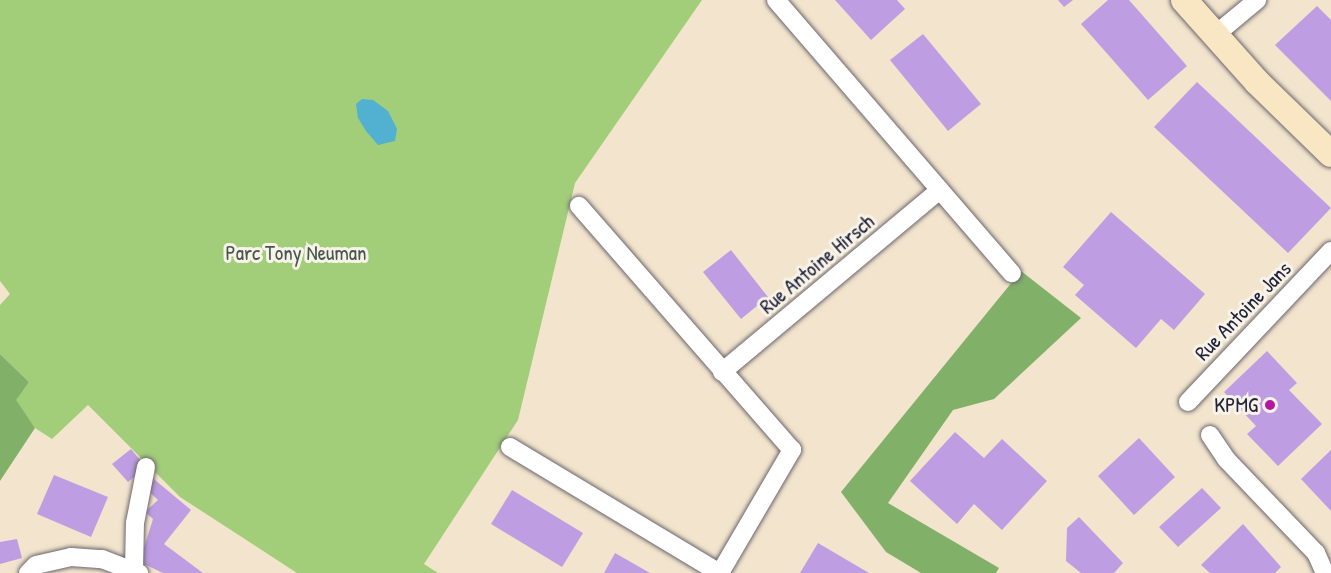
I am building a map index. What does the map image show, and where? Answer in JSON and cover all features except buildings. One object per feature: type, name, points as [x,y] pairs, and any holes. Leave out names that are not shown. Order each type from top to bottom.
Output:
[{"type":"main road","points":[[1184,0],[1331,154]]},
{"type":"street","points":[[776,0],[1012,273]]},
{"type":"street","points":[[1215,35],[1257,0]]},
{"type":"street","name":"Rue Antoine Hirsch","points":[[722,372],[940,190]]},
{"type":"street","points":[[510,447],[720,573],[792,450],[579,206]]},
{"type":"street","name":"Rue Antoine Jans","points":[[1188,402],[1331,251]]},
{"type":"street","points":[[1210,435],[1227,460],[1316,553],[1325,573]]},
{"type":"street","points":[[28,573],[36,565],[71,557],[102,559],[136,571],[135,523],[146,467]]},
{"type":"green space","name":"Parc Tony Neuman","points":[[0,0],[702,0],[575,183],[518,420],[424,564],[438,573],[297,573],[180,497],[88,405],[52,439],[35,428],[15,400],[29,382],[0,354],[0,305],[10,294],[0,281]]},
{"type":"green space","points":[[1021,271],[1081,318],[994,399],[953,410],[888,503],[999,568],[996,573],[921,573],[886,552],[841,492]]},
{"type":"green space","points":[[0,354],[29,382],[16,400],[35,428],[0,481]]},
{"type":"water","points":[[362,99],[373,100],[388,111],[397,129],[395,141],[378,145],[366,131],[358,118],[356,104]]},
{"type":"place","name":"KPMG","points":[[1270,405]]}]
